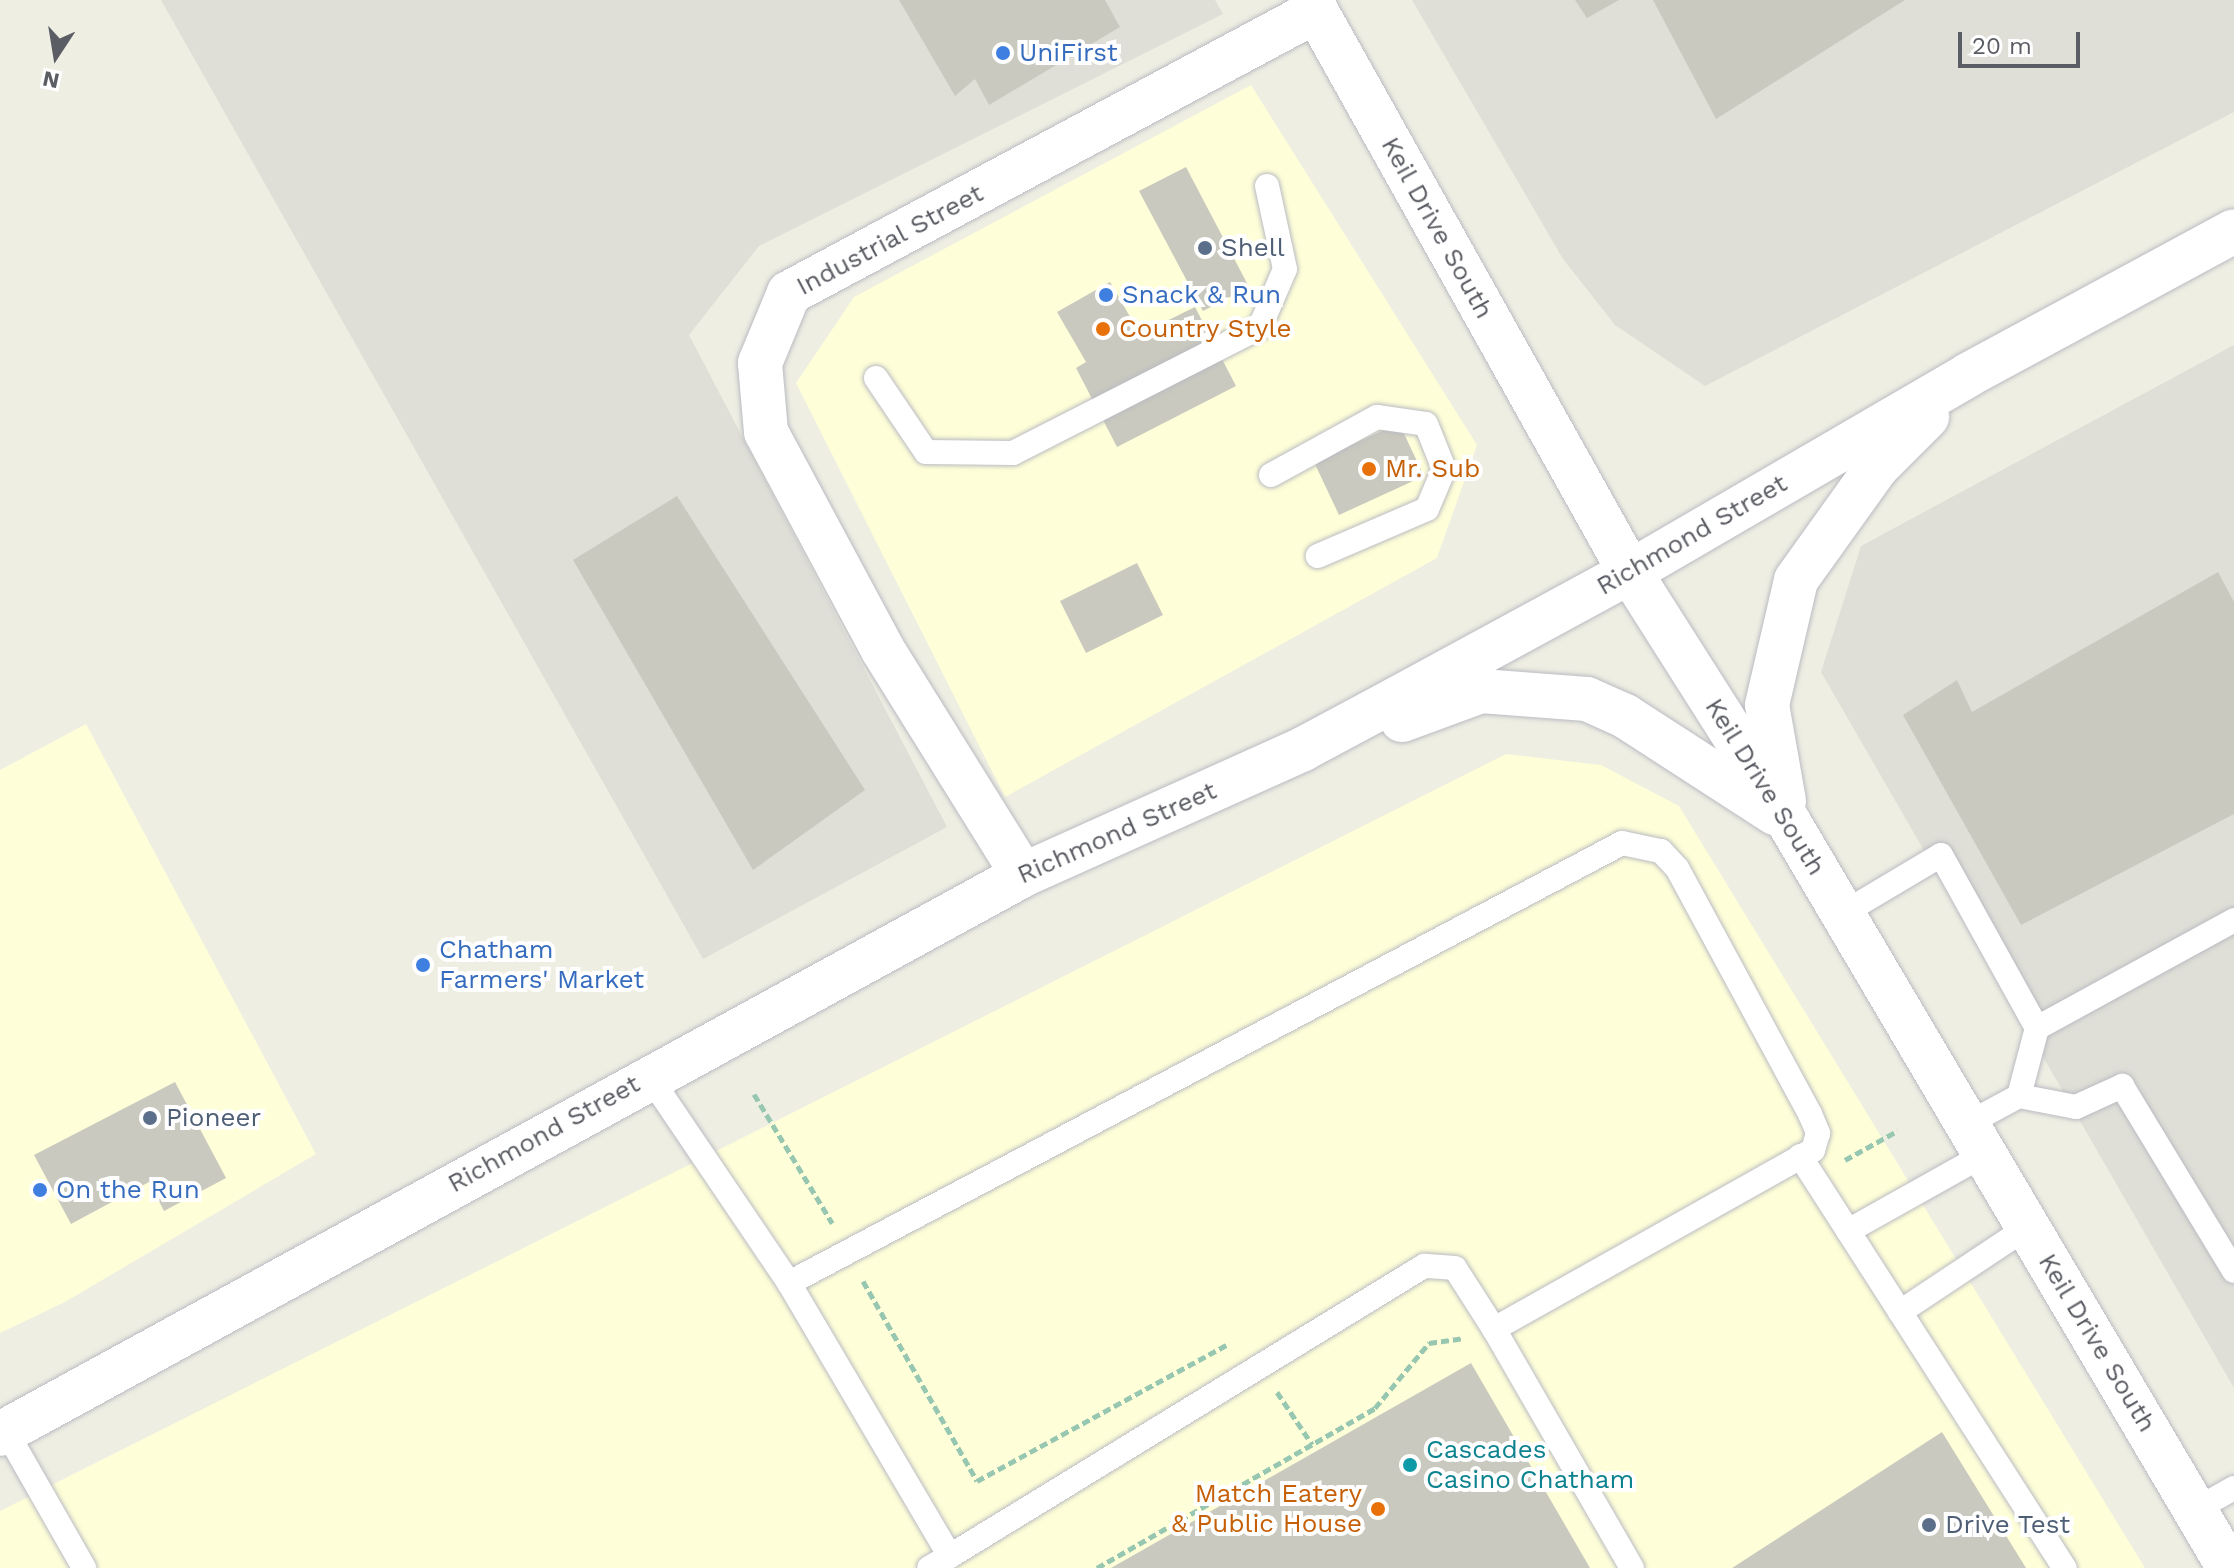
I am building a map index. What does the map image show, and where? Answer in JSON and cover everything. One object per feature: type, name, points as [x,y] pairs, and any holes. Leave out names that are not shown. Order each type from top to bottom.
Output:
[{"type":"main road","name":"Keil Drive South","points":[[1313,5],[1630,572],[1788,821],[2229,1568]]},
{"type":"main road","name":"Industrial Street","points":[[1023,875],[883,650],[766,432],[760,363],[789,293],[1313,5]]},
{"type":"main road","name":"Richmond Street","points":[[3,1432],[649,1076],[1023,875],[1303,749],[1630,572],[1968,375],[2234,231]]},
{"type":"main road","points":[[1788,821],[1767,705],[1796,580],[1877,467],[1968,375]]},
{"type":"main road","points":[[1303,749],[1481,691],[1587,699],[1625,716],[1788,821]]},
{"type":"lane","points":[[876,378],[926,452],[1013,453],[1260,327],[1285,269],[1267,186]]},
{"type":"lane","points":[[1271,475],[1377,417],[1426,424],[1444,469],[1427,509],[1318,556]]},
{"type":"lane","points":[[789,1283],[1622,843],[1661,851],[1677,868],[1810,1114],[1818,1133],[1813,1150],[1494,1329]]},
{"type":"lane","points":[[1842,914],[1941,855],[2037,1028],[2019,1096],[1976,1139],[1848,1231]]},
{"type":"lane","points":[[2037,1028],[2234,920]]},
{"type":"lane","points":[[649,1076],[789,1283],[939,1562],[1414,1272],[1439,1263],[1455,1268],[1494,1329],[1632,1568]]},
{"type":"lane","points":[[2019,1096],[2076,1107],[2122,1086],[2234,1271]]},
{"type":"lane","points":[[1800,1156],[2065,1568]]},
{"type":"lane","points":[[1900,1312],[2028,1227]]},
{"type":"lane","points":[[3,1432],[84,1568]]},
{"type":"lane","points":[[2195,1510],[2234,1488]]},
{"type":"path","points":[[754,1094],[833,1226]]},
{"type":"path","points":[[861,1276],[977,1481],[1241,1337],[1312,1444]]},
{"type":"path","points":[[1097,1568],[1375,1408],[1429,1343],[1463,1337],[1470,1346]]},
{"type":"shaded area","points":[[161,0],[1215,0],[1223,14],[759,246],[689,335],[947,827],[703,959]]},
{"type":"shaded area","points":[[1412,0],[2234,0],[2234,112],[1705,386],[1615,325],[1563,259]]},
{"type":"shaded area","points":[[1251,85],[1477,445],[1437,558],[1005,797],[796,383],[854,297]]},
{"type":"shaded area","points":[[2234,345],[2234,1388],[1821,672],[1861,546]]},
{"type":"shaded area","points":[[86,724],[316,1154],[65,1302],[0,1333],[0,770]]},
{"type":"shaded area","points":[[1506,754],[1601,765],[1679,806],[2145,1568],[0,1568],[0,1511]]},
{"type":"building","name":"UniFirst","points":[[899,0],[1105,0],[1120,27],[989,105],[975,79],[955,96]]},
{"type":"building","points":[[1575,0],[1619,0],[1587,18]]},
{"type":"building","points":[[1653,0],[1905,0],[1716,119]]},
{"type":"building","points":[[1186,167],[1249,287],[1203,311],[1139,191]]},
{"type":"building","points":[[1110,282],[1140,334],[1195,307],[1236,386],[1117,447],[1076,368],[1086,362],[1057,312]]},
{"type":"building","name":"Mr. Sub","points":[[1399,423],[1424,476],[1339,515],[1314,462]]},
{"type":"building","points":[[677,496],[865,790],[753,870],[573,560]]},
{"type":"building","points":[[1137,563],[1163,615],[1086,653],[1060,601]]},
{"type":"building","points":[[2218,572],[2234,602],[2234,814],[2021,925],[1903,715],[1957,680],[1972,712]]},
{"type":"building","name":"Pioneer","points":[[175,1082],[226,1178],[164,1211],[149,1182],[71,1224],[34,1155]]},
{"type":"building","name":"Cascades Casino Chatham","points":[[1471,1363],[1590,1568],[1111,1568]]},
{"type":"building","points":[[1942,1432],[2026,1568],[1732,1568]]},
{"type":"place","name":"UniFirst","points":[[1003,53]]},
{"type":"place","name":"Shell","points":[[1205,248]]},
{"type":"place","name":"Snack & Run","points":[[1106,295]]},
{"type":"place","name":"Country Style","points":[[1103,329]]},
{"type":"place","name":"Mr. Sub","points":[[1369,469]]},
{"type":"place","name":"Chatham Farmers' Market","points":[[423,965]]},
{"type":"place","name":"Pioneer","points":[[150,1118]]},
{"type":"place","name":"On the Run","points":[[40,1190]]},
{"type":"place","name":"Cascades Casino Chatham","points":[[1410,1465]]},
{"type":"place","name":"Match Eatery & Public House","points":[[1378,1509]]},
{"type":"place","name":"Drive Test","points":[[1929,1525]]}]
